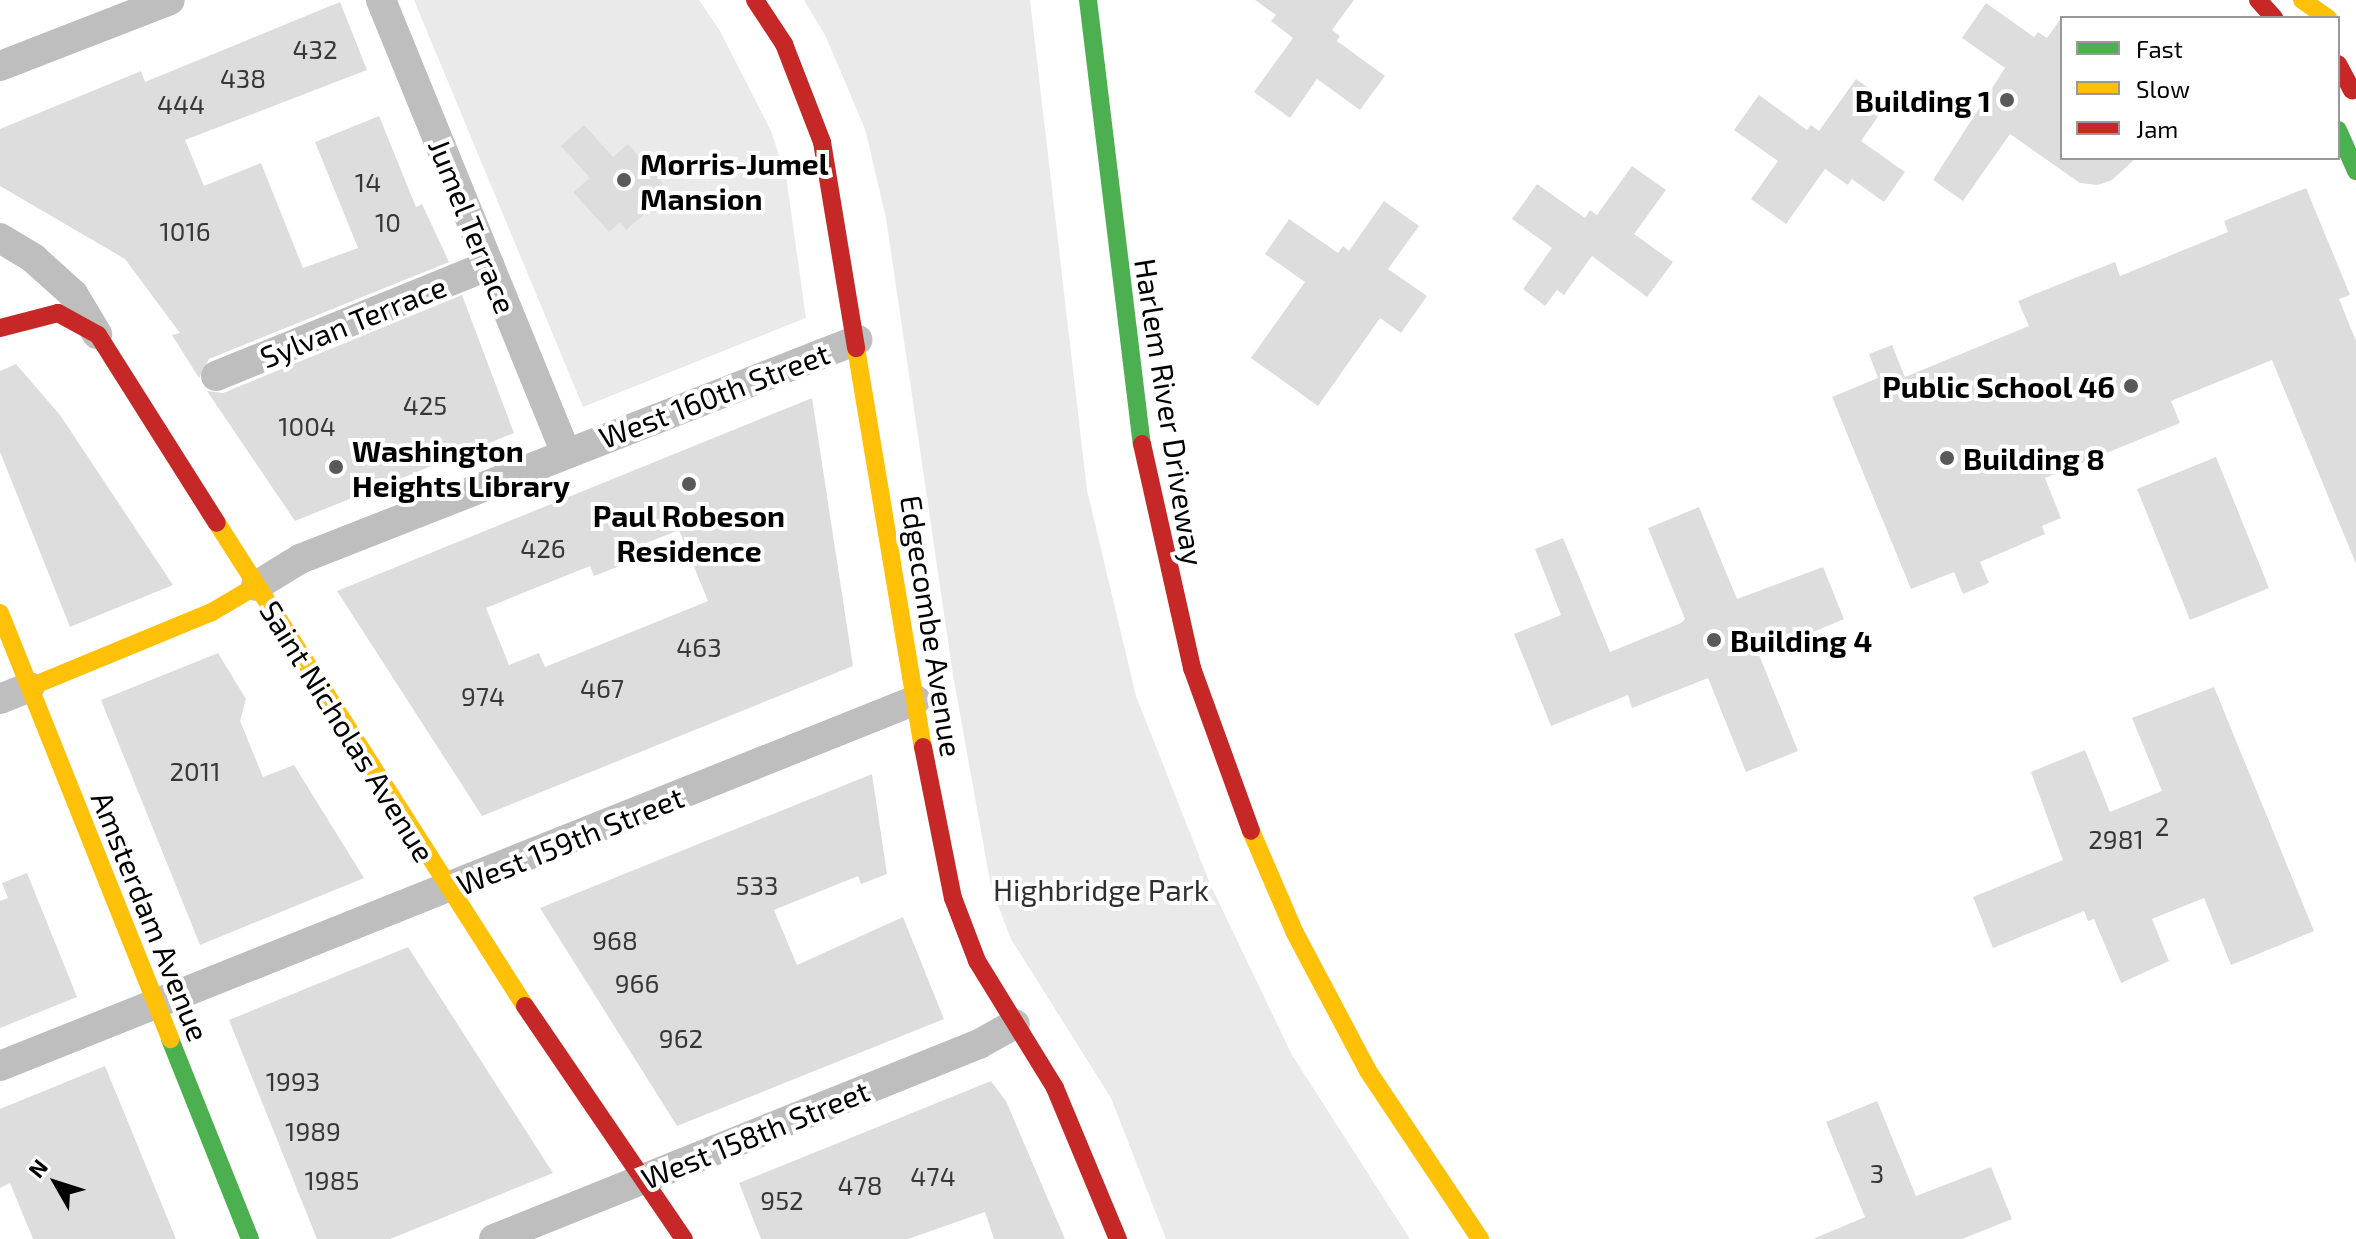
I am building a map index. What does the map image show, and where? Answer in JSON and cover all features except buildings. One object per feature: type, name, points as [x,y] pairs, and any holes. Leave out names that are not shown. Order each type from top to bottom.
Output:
[{"type":"main road","name":"Edgecombe Avenue","points":[[755,0],[784,44],[822,142],[936,827],[953,898],[977,961],[1055,1088],[1118,1239]]},
{"type":"main road","name":"Harlem River Driveway","points":[[1088,0],[1143,456],[1168,581],[1205,709],[1266,869],[1327,997],[1391,1107],[1480,1239]]},
{"type":"main road","points":[[2258,0],[2272,16]]},
{"type":"main road","points":[[2300,0],[2325,16]]},
{"type":"main road","points":[[2340,69],[2349,94]]},
{"type":"main road","points":[[2340,135],[2356,171]]},
{"type":"main road","points":[[0,328],[58,313],[98,335]]},
{"type":"main road","name":"Saint Nicholas Avenue","points":[[98,335],[449,889],[639,1180],[684,1239]]},
{"type":"main road","name":"West 160th Street","points":[[30,687],[212,612],[256,586]]},
{"type":"main road","name":"Amsterdam Avenue","points":[[0,613],[250,1239]]},
{"type":"street","points":[[0,66],[170,0]]},
{"type":"street","name":"Jumel Terrace","points":[[381,0],[565,452]]},
{"type":"street","name":"Saint Nicholas Avenue","points":[[0,238],[33,258],[73,294],[98,335]]},
{"type":"street","name":"Sylvan Terrace","points":[[216,376],[489,265]]},
{"type":"street","name":"West 160th Street","points":[[256,586],[300,559],[565,452],[857,340]]},
{"type":"street","name":"West 160th Street","points":[[0,699],[30,687]]},
{"type":"street","name":"West 159th Street","points":[[0,1066],[916,700]]},
{"type":"street","name":"West 158th Street","points":[[494,1239],[979,1044],[1015,1024]]},
{"type":"green space","points":[[414,0],[699,0],[720,31],[771,131],[786,176],[806,318],[583,407]]},
{"type":"green space","name":"Highbridge Park","points":[[804,0],[1030,0],[1087,490],[1136,696],[1211,886],[1292,1055],[1410,1239],[1166,1239],[1111,1098],[1011,939],[991,887],[953,675],[886,218],[865,129],[826,37]]},
{"type":"traffic: fast","points":[[1088,0],[1142,444]]},
{"type":"traffic: fast","points":[[2340,135],[2356,171]]},
{"type":"traffic: fast","points":[[170,1039],[250,1239]]},
{"type":"traffic: slow","points":[[2302,0],[2325,16]]},
{"type":"traffic: slow","points":[[856,348],[923,747]]},
{"type":"traffic: slow","points":[[217,523],[525,1006]]},
{"type":"traffic: slow","points":[[30,687],[212,612],[256,586]]},
{"type":"traffic: slow","points":[[0,613],[170,1039]]},
{"type":"traffic: slow","points":[[1251,831],[1295,933],[1368,1071],[1480,1239]]},
{"type":"traffic: jam","points":[[755,0],[784,44],[822,142],[856,348]]},
{"type":"traffic: jam","points":[[2258,0],[2272,16]]},
{"type":"traffic: jam","points":[[2340,68],[2352,90]]},
{"type":"traffic: jam","points":[[0,328],[58,313],[98,335],[217,523]]},
{"type":"traffic: jam","points":[[1142,444],[1192,668],[1251,831]]},
{"type":"traffic: jam","points":[[923,747],[953,898],[977,961],[1055,1088],[1118,1239]]},
{"type":"traffic: jam","points":[[525,1006],[684,1239]]},
{"type":"place","name":"Building 1","points":[[2007,100]]},
{"type":"place","name":"Morris-Jumel Mansion","points":[[624,180]]},
{"type":"place","name":"Public School 46","points":[[2131,386]]},
{"type":"place","name":"Building 8","points":[[1947,458]]},
{"type":"place","name":"Washington Heights Library","points":[[336,467]]},
{"type":"place","name":"Paul Robeson Residence","points":[[689,484]]},
{"type":"place","name":"Building 4","points":[[1714,640]]}]
